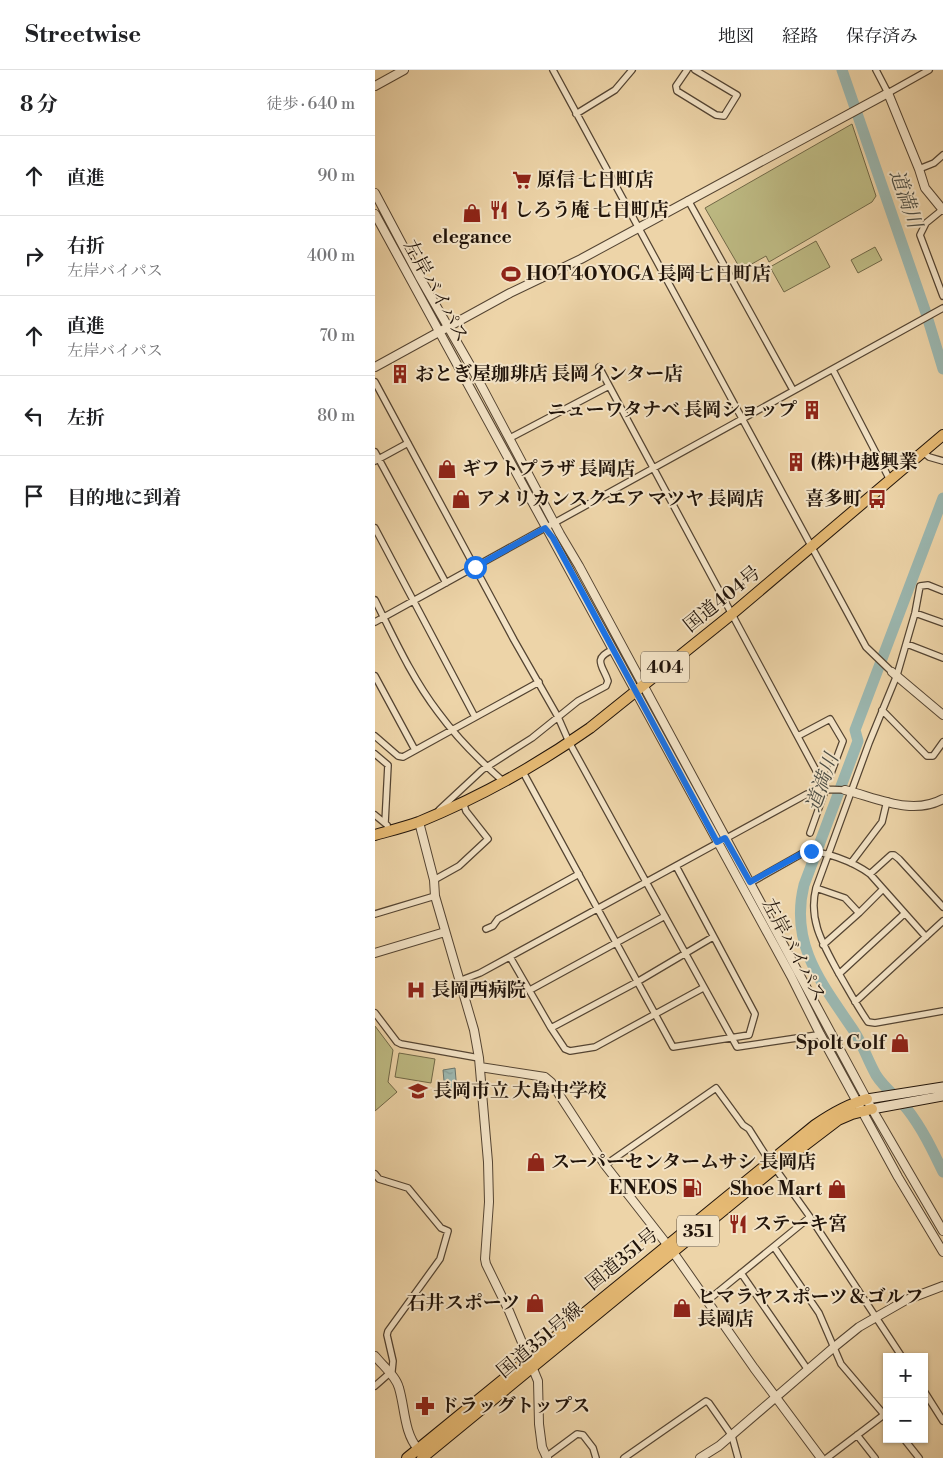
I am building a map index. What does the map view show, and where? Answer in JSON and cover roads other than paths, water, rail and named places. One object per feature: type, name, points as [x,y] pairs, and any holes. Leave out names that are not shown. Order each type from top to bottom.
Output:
[{"type":"highway","name":"国道404号","points":[[375,835],[388,827],[419,822],[463,802],[523,772],[569,742],[732,614],[943,435]]},
{"type":"highway","name":"国道351号","points":[[407,1458],[420,1454],[529,1358],[773,1165],[825,1118],[865,1105]]},
{"type":"highway","name":"国道351号線","points":[[420,1454],[533,1368],[670,1248]]},
{"type":"main road","points":[[865,1105],[883,1096],[943,1087]]},
{"type":"main road","points":[[865,1105],[889,1105],[943,1096]]},
{"type":"street","points":[[375,86],[404,70]]},
{"type":"street","points":[[553,70],[865,647],[877,660],[943,715]]},
{"type":"street","points":[[576,114],[615,90],[632,70]]},
{"type":"street","points":[[687,70],[676,86],[677,91],[716,115],[724,116],[737,95],[695,70]]},
{"type":"street","points":[[375,367],[510,294],[581,260],[929,70]]},
{"type":"street","points":[[878,71],[919,169],[925,188],[943,210],[926,223],[920,235],[943,296]]},
{"type":"street","points":[[919,169],[934,163],[943,155]]},
{"type":"street","name":"左岸バイパス","points":[[375,193],[579,566],[717,842],[786,968],[865,1105],[943,1231]]},
{"type":"street","points":[[688,200],[793,390]]},
{"type":"street","name":"左岸バイパス","points":[[375,214],[545,528],[553,538],[612,650],[639,688],[750,882],[865,1105],[912,1203],[943,1252]]},
{"type":"street","points":[[375,622],[943,308]]},
{"type":"street","points":[[599,367],[825,788],[810,833]]},
{"type":"street","points":[[833,370],[890,480]]},
{"type":"street","points":[[375,382],[737,1048],[817,1035]]},
{"type":"street","points":[[510,438],[609,386]]},
{"type":"street","points":[[377,460],[408,443]]},
{"type":"street","points":[[375,452],[377,460],[446,583]]},
{"type":"street","points":[[923,452],[929,457],[943,461]]},
{"type":"street","points":[[375,528],[475,717]]},
{"type":"street","points":[[943,591],[928,585],[920,586],[907,644],[849,791],[816,888],[813,913],[817,932],[823,945],[868,1022],[871,1024],[943,1011]]},
{"type":"street","points":[[375,600],[426,694],[452,730],[504,782]]},
{"type":"street","points":[[915,613],[943,624]]},
{"type":"street","points":[[907,644],[943,658]]},
{"type":"street","points":[[436,814],[487,767],[532,738],[578,701],[606,686],[608,681],[600,659],[603,654],[612,650]]},
{"type":"street","points":[[375,676],[415,750]]},
{"type":"street","points":[[375,736],[398,756],[403,757],[539,682]]},
{"type":"street","points":[[882,710],[927,756],[936,754],[943,742]]},
{"type":"street","points":[[798,736],[830,719],[843,741],[830,776],[820,778]]},
{"type":"street","points":[[375,754],[388,765],[388,827]]},
{"type":"street","points":[[523,772],[673,1047],[749,1035],[755,1014],[676,866]]},
{"type":"street","points":[[459,981],[510,957],[807,794],[825,788],[849,791],[913,807],[931,805],[943,799]]},
{"type":"street","points":[[851,864],[882,822],[887,801]]},
{"type":"street","points":[[434,880],[459,866],[488,839],[466,811],[463,802]]},
{"type":"street","points":[[375,815],[388,827]]},
{"type":"street","points":[[419,822],[434,880],[435,896],[474,1030],[479,1058],[488,1162],[489,1202],[485,1258],[488,1270],[509,1311],[539,1386],[539,1424],[542,1446],[546,1457],[577,1434],[583,1435],[593,1448],[596,1458]]},
{"type":"street","points":[[750,882],[803,853],[811,851],[827,854],[863,869],[870,874],[926,937]]},
{"type":"street","points":[[870,874],[891,855],[896,856],[943,907]]},
{"type":"street","points":[[486,930],[493,926],[498,919],[579,874]]},
{"type":"street","points":[[816,888],[845,898],[859,913]]},
{"type":"street","points":[[823,945],[883,889]]},
{"type":"street","points":[[375,914],[435,896]]},
{"type":"street","points":[[839,974],[904,914]]},
{"type":"street","points":[[530,990],[665,916]]},
{"type":"street","points":[[855,1002],[943,921]]},
{"type":"street","points":[[375,953],[445,932]]},
{"type":"street","points":[[551,1028],[637,982],[713,937]]},
{"type":"street","points":[[510,957],[551,1028],[565,1049],[570,1051],[590,1048],[703,988]]},
{"type":"street","points":[[375,1013],[397,1042],[401,1044],[479,1058]]},
{"type":"street","points":[[480,1067],[545,1077],[551,1082],[605,1165],[670,1248],[776,1398],[821,1458]]},
{"type":"street","points":[[605,1165],[716,1088],[743,1125],[749,1129],[900,1353]]},
{"type":"street","points":[[375,1386],[390,1374],[393,1366],[387,1335],[388,1331],[440,1259],[448,1232],[441,1228],[408,1188],[376,1178]]},
{"type":"street","points":[[707,1301],[810,1217]]},
{"type":"street","points":[[773,1247],[814,1304],[841,1364],[853,1380],[883,1412]]},
{"type":"street","points":[[741,1273],[809,1370]]},
{"type":"street","points":[[700,1458],[732,1436],[859,1327],[906,1300],[943,1286]]},
{"type":"street","points":[[375,1356],[399,1388],[411,1439],[420,1454]]},
{"type":"street","points":[[928,1398],[943,1422]]},
{"type":"street","points":[[624,1458],[706,1401],[732,1436],[738,1458]]},
{"type":"street","points":[[827,1458],[883,1417]]},
{"type":"street","points":[[857,1435],[875,1458]]},
{"type":"street","points":[[907,1443],[919,1458]]},
{"type":"water","points":[[455,1068],[457,1091],[445,1092],[443,1070]]},
{"type":"waterway","name":"道満川","points":[[842,70],[926,313],[943,369]]},
{"type":"waterway","name":"道満川","points":[[943,498],[855,730],[858,741],[804,885],[801,907],[801,927],[805,945],[821,980],[857,1036],[876,1075],[918,1124],[943,1172]]},
{"type":"place","name":"原信 七日町店","points":[[522,180]]},
{"type":"place","name":"しろう庵 七日町店","points":[[499,210]]},
{"type":"place","name":"elegance","points":[[472,213]]},
{"type":"place","name":"HOT40YOGA 長岡七日町店","points":[[511,274]]},
{"type":"place","name":"おとぎ屋珈琲店 長岡インター店","points":[[400,374]]},
{"type":"place","name":"ニューワタナベ 長岡ショップ","points":[[812,410]]},
{"type":"place","name":"(株)中越興業","points":[[796,462]]},
{"type":"place","name":"ギフトプラザ 長岡店","points":[[447,469]]},
{"type":"place","name":"アメリカンスクエア マツヤ 長岡店","points":[[461,499]]},
{"type":"place","name":"喜多町","points":[[877,499]]},
{"type":"place","name":"長岡西病院","points":[[416,990]]},
{"type":"place","name":"Spolt Golf","points":[[900,1043]]},
{"type":"place","name":"長岡市立 大島中学校","points":[[418,1091]]},
{"type":"place","name":"スーパーセンタームサシ 長岡店","points":[[536,1162]]},
{"type":"place","name":"ENEOS","points":[[692,1188]]},
{"type":"place","name":"Shoe Mart","points":[[837,1189]]},
{"type":"place","name":"ステーキ宮","points":[[738,1224]]},
{"type":"place","name":"石井スポーツ","points":[[535,1303]]},
{"type":"place","name":"ヒマラヤスポーツ＆ゴルフ 長岡店","points":[[682,1308]]},
{"type":"place","name":"ドラッグトップス","points":[[425,1406]]}]
